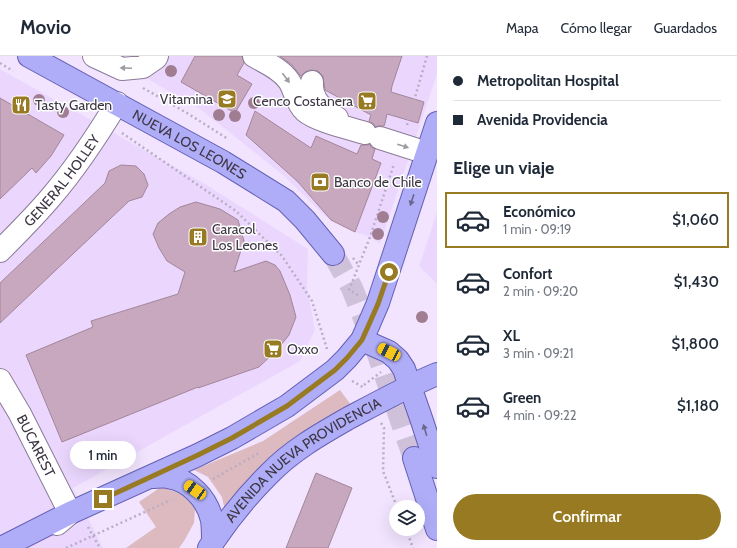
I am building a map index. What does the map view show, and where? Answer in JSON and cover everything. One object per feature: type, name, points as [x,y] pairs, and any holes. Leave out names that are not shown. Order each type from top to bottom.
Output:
[{"type":"main road","name":"NUEVA LOS LEONES","points":[[39,57],[117,103],[223,162],[286,201],[305,220],[333,254]]},
{"type":"main road","points":[[2,548],[70,513],[198,455],[263,421],[287,406],[335,370],[362,340],[378,304],[437,123]]},
{"type":"main road","points":[[362,340],[389,352],[398,360],[404,369],[437,467]]},
{"type":"main road","name":"AVENIDA NUEVA PROVIDENCIA","points":[[211,545],[242,503],[284,460],[310,441],[372,406],[437,374]]},
{"type":"main road","points":[[414,458],[437,529]]},
{"type":"main road","points":[[152,477],[167,477],[182,481],[195,490],[206,504],[212,521],[211,545]]},
{"type":"street","points":[[94,56],[122,69],[142,68],[157,56]]},
{"type":"street","points":[[254,56],[280,71],[289,81],[297,100],[304,110],[317,118],[427,153]]},
{"type":"street","points":[[312,82],[313,94],[316,102],[325,110],[372,135]]},
{"type":"street","name":"GENERAL HOLLEY","points":[[0,251],[51,197],[77,165],[117,103]]},
{"type":"street","name":"BUCAREST","points":[[0,380],[23,421],[70,513]]},
{"type":"street","points":[[21,548],[44,534],[70,513]]},
{"type":"path","points":[[378,304],[349,290],[370,237],[401,145],[427,56]]},
{"type":"path","points":[[105,122],[236,211],[282,256],[312,301],[335,370],[362,386],[384,428],[383,471],[394,500]]},
{"type":"path","points":[[409,536],[413,548]]},
{"type":"shaded area","points":[[108,56],[437,56],[437,74],[380,244],[370,237],[355,232],[325,216],[283,175],[200,109]]},
{"type":"shaded area","points":[[0,69],[205,184],[308,249],[307,286],[315,330],[300,361],[73,488],[103,548],[0,548]]},
{"type":"shaded area","points":[[437,212],[437,284],[419,266]]},
{"type":"shaded area","points":[[340,390],[351,405],[226,516],[222,497],[208,477],[194,470],[263,441]]},
{"type":"shaded area","points":[[161,487],[185,495],[195,509],[194,523],[184,541],[179,548],[126,548],[156,527],[139,502]]},
{"type":"building","name":"Vitamina","points":[[195,56],[242,56],[244,63],[237,75],[252,84],[235,113],[181,82]]},
{"type":"building","name":"Cenco Costanera","points":[[280,56],[402,56],[391,92],[424,102],[418,123],[387,114],[384,126],[375,127],[374,124],[369,121],[371,115],[325,90],[323,76],[318,71],[311,70],[305,72],[301,76],[291,64]]},
{"type":"building","points":[[0,98],[64,135],[51,156],[36,173],[32,168],[0,199]]},
{"type":"building","points":[[255,111],[311,148],[316,136],[357,154],[361,145],[370,144],[371,147],[375,149],[372,159],[381,163],[355,232],[331,220],[298,182],[246,135]]},
{"type":"building","points":[[121,165],[136,166],[144,174],[148,185],[142,197],[129,201],[0,323],[0,283],[105,183],[109,171]]},
{"type":"building","points":[[196,202],[220,209],[238,220],[244,241],[234,272],[266,261],[275,265],[280,271],[290,295],[296,317],[289,335],[277,350],[259,367],[198,387],[62,442],[26,355],[93,327],[91,321],[178,294],[185,272],[167,261],[153,234],[158,223],[169,214],[180,207]]},
{"type":"building","points":[[316,473],[352,488],[328,548],[286,548]]},
{"type":"tunnel","points":[[333,254],[352,288],[376,349],[414,458]]},
{"type":"place","name":"Vitamina","points":[[227,99]]},
{"type":"place","name":"Cenco Costanera","points":[[367,101]]},
{"type":"place","name":"Tasty Garden","points":[[21,105]]},
{"type":"place","name":"Banco de Chile","points":[[320,182]]},
{"type":"place","name":"Caracol Los Leones","points":[[198,237]]},
{"type":"place","name":"Oxxo","points":[[273,349]]},
{"type":"route","points":[[103,499],[198,455],[263,421],[287,406],[335,370],[362,340],[378,304],[389,272]]}]
